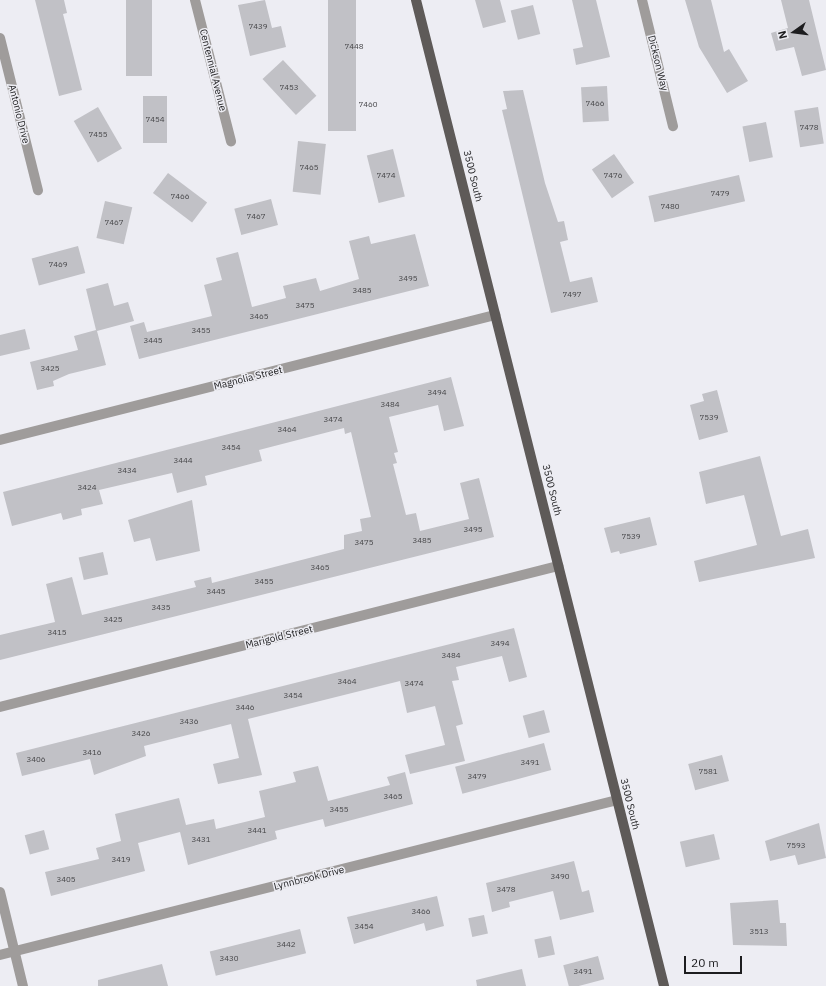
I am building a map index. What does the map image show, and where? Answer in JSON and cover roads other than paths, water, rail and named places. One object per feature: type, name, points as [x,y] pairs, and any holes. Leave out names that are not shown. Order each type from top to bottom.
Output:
[{"type":"main road","name":"3500 South","points":[[416,0],[664,986]]},
{"type":"street","name":"Centennial Avenue","points":[[195,0],[231,140]]},
{"type":"street","name":"Dickson Way","points":[[642,0],[673,126]]},
{"type":"street","name":"Antonio Drive","points":[[0,38],[38,190]]},
{"type":"street","name":"Magnolia Street","points":[[0,440],[495,315]]},
{"type":"street","name":"Marigold Street","points":[[0,707],[558,566]]},
{"type":"street","name":"Lynnbrook Drive","points":[[0,955],[617,800]]},
{"type":"street","points":[[0,892],[23,986]]}]
